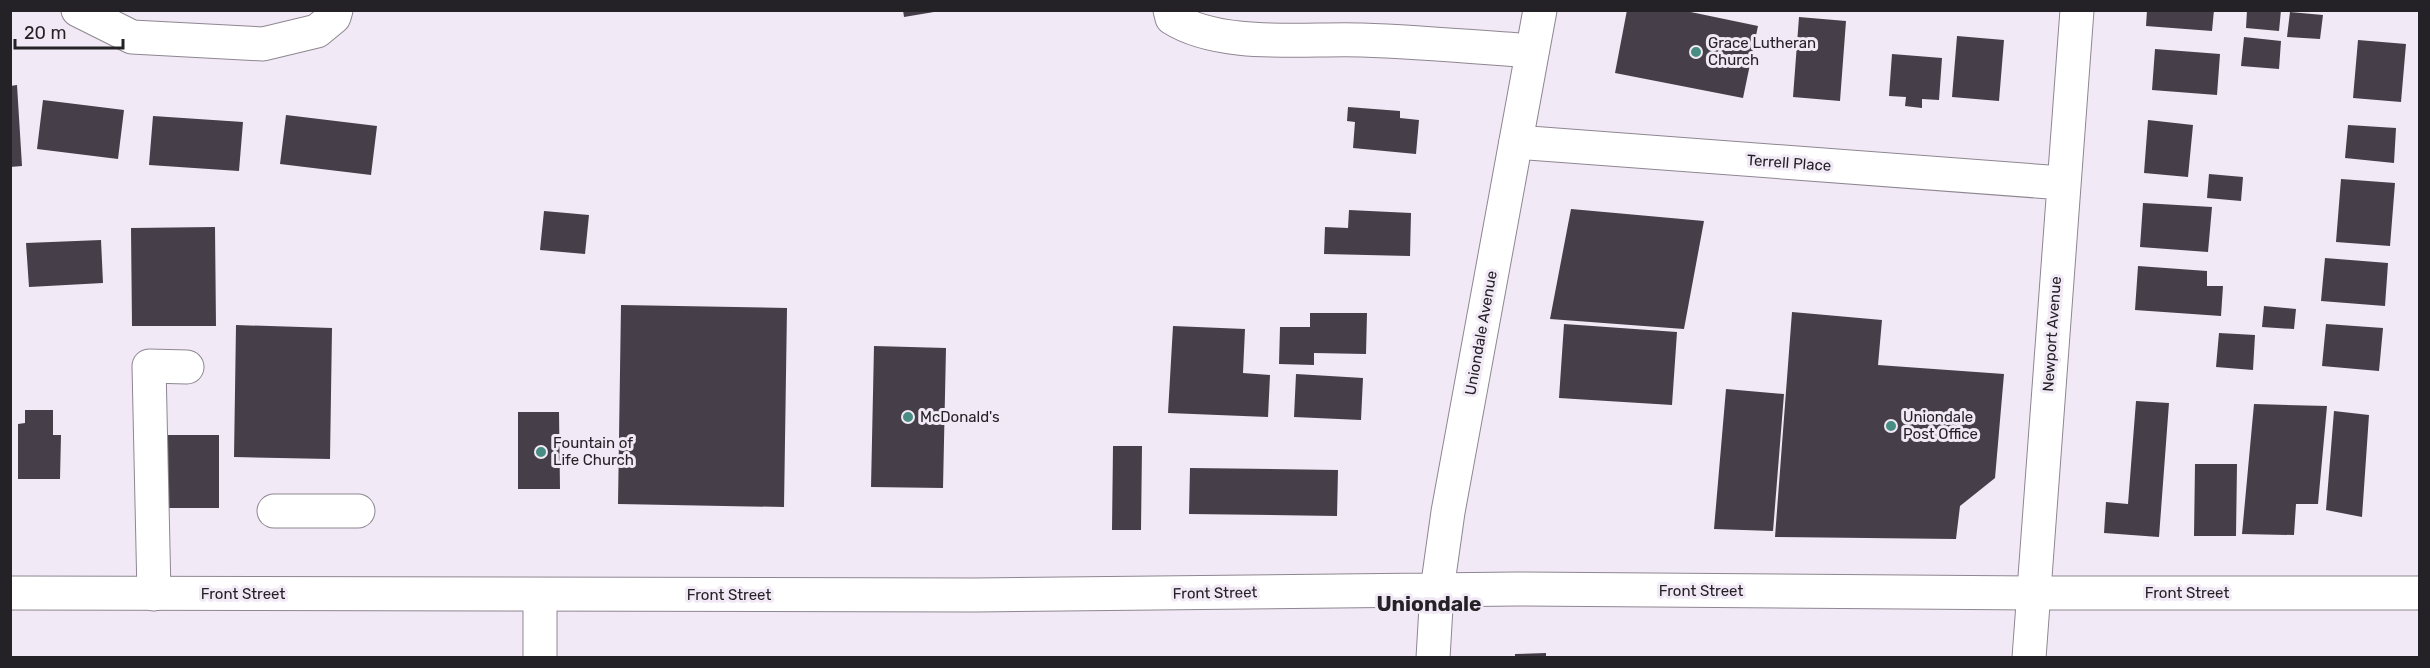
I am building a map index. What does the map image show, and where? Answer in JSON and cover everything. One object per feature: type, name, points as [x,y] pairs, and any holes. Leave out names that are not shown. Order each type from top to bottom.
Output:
[{"type":"main road","points":[[78,10],[132,37],[263,44],[317,31],[334,17],[336,10]]},
{"type":"main road","points":[[1170,10],[1172,18],[1182,25],[1238,39],[1361,40],[1532,51]]},
{"type":"main road","name":"Uniondale Avenue","points":[[1433,657],[1437,590],[1448,512],[1540,10]]},
{"type":"main road","name":"Newport Avenue","points":[[2029,657],[2077,10]]},
{"type":"main road","name":"Terrell Place","points":[[1515,142],[2063,183]]},
{"type":"main road","points":[[154,594],[149,366],[187,367]]},
{"type":"main road","points":[[274,511],[358,511]]},
{"type":"main road","name":"Front Street","points":[[10,593],[986,595],[1437,590],[2033,594],[2420,592]]},
{"type":"main road","points":[[540,595],[540,657]]},
{"type":"building","points":[[903,10],[934,10],[934,12],[904,17]]},
{"type":"building","points":[[1627,10],[1681,10],[1758,26],[1743,98],[1615,73]]},
{"type":"building","points":[[2147,10],[2214,10],[2212,31],[2146,26]]},
{"type":"building","points":[[2247,10],[2281,10],[2279,31],[2246,28]]},
{"type":"building","points":[[2290,12],[2323,15],[2320,39],[2287,37]]},
{"type":"building","points":[[1799,17],[1846,21],[1840,101],[1793,97]]},
{"type":"building","points":[[1957,36],[2004,40],[1999,101],[1952,97]]},
{"type":"building","points":[[2244,37],[2281,41],[2279,69],[2241,66]]},
{"type":"building","points":[[2358,40],[2406,44],[2401,102],[2353,98]]},
{"type":"building","points":[[2155,49],[2220,54],[2217,95],[2152,90]]},
{"type":"building","points":[[1892,54],[1942,58],[1939,100],[1922,99],[1922,108],[1905,106],[1906,97],[1889,96]]},
{"type":"building","points":[[17,85],[22,166],[10,167],[10,86]]},
{"type":"building","points":[[43,100],[124,110],[118,159],[37,149]]},
{"type":"building","points":[[1348,107],[1400,111],[1400,118],[1419,120],[1416,154],[1353,148],[1355,122],[1347,121]]},
{"type":"building","points":[[286,115],[377,126],[371,175],[280,164]]},
{"type":"building","points":[[153,116],[243,122],[239,171],[149,165]]},
{"type":"building","points":[[2148,120],[2193,125],[2188,177],[2144,173]]},
{"type":"building","points":[[2348,125],[2396,128],[2394,163],[2345,158]]},
{"type":"building","points":[[2209,174],[2243,177],[2241,201],[2207,198]]},
{"type":"building","points":[[2341,179],[2395,183],[2390,246],[2336,242]]},
{"type":"building","points":[[2143,203],[2212,207],[2208,252],[2140,247]]},
{"type":"building","points":[[1571,209],[1704,221],[1684,329],[1550,319]]},
{"type":"building","points":[[1349,210],[1411,213],[1410,256],[1324,254],[1325,227],[1348,228]]},
{"type":"building","points":[[544,211],[589,215],[585,254],[540,250]]},
{"type":"building","points":[[215,227],[216,326],[132,326],[131,228]]},
{"type":"building","points":[[101,240],[103,283],[29,287],[26,243]]},
{"type":"building","points":[[2325,258],[2388,263],[2385,306],[2321,301]]},
{"type":"building","points":[[2138,266],[2207,271],[2207,286],[2223,286],[2221,316],[2135,310]]},
{"type":"building","points":[[621,305],[787,308],[784,507],[618,504]]},
{"type":"building","points":[[2264,306],[2296,309],[2294,329],[2262,327]]},
{"type":"building","name":"Uniondale Post Office","points":[[1792,312],[1882,320],[1878,365],[2004,374],[1995,478],[1960,506],[1956,539],[1775,537]]},
{"type":"building","points":[[1310,313],[1367,313],[1366,354],[1314,353],[1314,365],[1279,364],[1280,327],[1310,327]]},
{"type":"building","points":[[1564,324],[1677,332],[1672,405],[1559,398]]},
{"type":"building","points":[[2326,324],[2383,328],[2379,371],[2322,366]]},
{"type":"building","points":[[236,325],[332,328],[330,459],[234,457]]},
{"type":"building","points":[[1173,326],[1245,329],[1243,373],[1270,375],[1268,417],[1168,413]]},
{"type":"building","points":[[2219,333],[2255,335],[2253,370],[2216,367]]},
{"type":"building","name":"McDonald's","points":[[874,346],[946,348],[943,488],[871,487]]},
{"type":"building","points":[[1296,374],[1363,378],[1361,420],[1294,417]]},
{"type":"building","points":[[1726,389],[1784,394],[1773,531],[1714,529]]},
{"type":"building","points":[[2136,401],[2169,403],[2159,537],[2104,533],[2106,502],[2128,504]]},
{"type":"building","points":[[2254,404],[2327,406],[2318,504],[2296,504],[2294,535],[2242,534]]},
{"type":"building","points":[[25,410],[53,410],[53,435],[61,435],[60,479],[18,479],[18,424],[25,423]]},
{"type":"building","points":[[2334,411],[2369,415],[2362,517],[2326,510]]},
{"type":"building","points":[[518,412],[559,412],[560,489],[518,489]]},
{"type":"building","points":[[158,435],[219,435],[219,508],[158,508]]},
{"type":"building","points":[[1113,446],[1142,446],[1141,530],[1112,530]]},
{"type":"building","points":[[2195,464],[2237,464],[2236,536],[2194,536]]},
{"type":"building","points":[[1190,468],[1338,470],[1337,516],[1189,514]]},
{"type":"building","points":[[1546,653],[1546,658],[1515,658],[1515,654]]},
{"type":"place","name":"Grace Lutheran Church","points":[[1696,52]]},
{"type":"place","name":"McDonald's","points":[[908,417]]},
{"type":"place","name":"Uniondale Post Office","points":[[1891,426]]},
{"type":"place","name":"Fountain of Life Church","points":[[541,452]]},
{"type":"district","name":"Uniondale","points":[[1429,603]]}]
